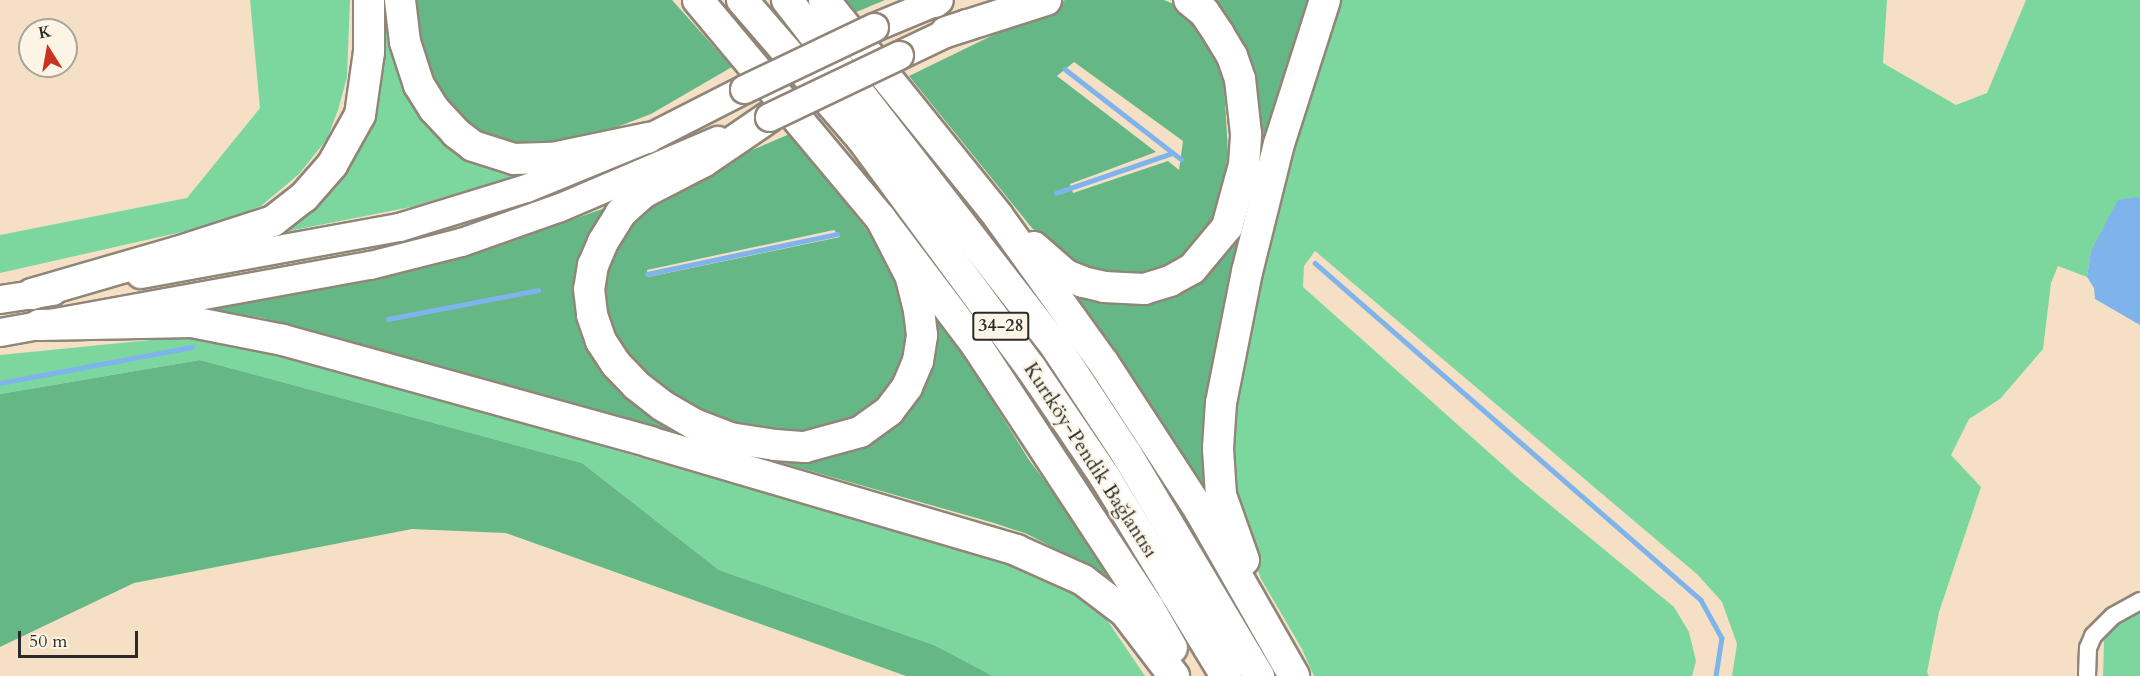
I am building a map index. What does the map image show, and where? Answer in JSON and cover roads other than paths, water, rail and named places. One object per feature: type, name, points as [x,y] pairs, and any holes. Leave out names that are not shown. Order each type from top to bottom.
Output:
[{"type":"highway","points":[[32,294],[177,252],[273,221],[304,197],[332,165],[360,115],[369,52],[369,0]]},
{"type":"highway","points":[[400,0],[405,42],[419,85],[441,117],[473,146],[514,159],[552,158],[648,138]]},
{"type":"highway","points":[[698,0],[881,219],[977,346],[1149,608],[1187,676]]},
{"type":"highway","name":"Kurtköy-Pendik Bağlantısı","points":[[742,0],[862,139],[1031,368],[1105,477],[1226,676]]},
{"type":"highway","name":"Kurtköy-Pendik Bağlantısı","points":[[786,0],[1056,347],[1126,453],[1259,676]]},
{"type":"highway","points":[[824,0],[998,216],[1103,362],[1200,511],[1275,639],[1294,676]]},
{"type":"highway","points":[[0,332],[370,264],[461,242],[560,207],[769,117],[1013,0]]},
{"type":"highway","points":[[946,32],[1046,0]]},
{"type":"highway","points":[[998,216],[1066,275],[1104,287],[1143,289],[1170,281],[1192,269],[1209,252],[1227,227],[1238,195],[1244,165],[1246,134],[1240,79],[1232,56],[1204,12],[1189,0]]},
{"type":"highway","points":[[1275,639],[1221,495],[1218,448],[1221,403],[1247,272],[1279,144],[1325,0]]},
{"type":"highway","points":[[0,300],[399,227],[526,188],[648,138],[744,88],[874,27],[937,1]]},
{"type":"highway","points":[[769,117],[703,162],[643,194],[621,213],[603,242],[593,265],[589,289],[592,315],[601,341],[615,364],[636,385],[663,406],[694,424],[730,438],[775,446],[805,447],[860,432],[889,411],[907,387],[918,361],[922,335],[919,309],[911,277],[881,219]]},
{"type":"highway","points":[[39,325],[192,322],[283,339],[639,439],[1016,550],[1083,580],[1125,612],[1174,676]]},
{"type":"street","points":[[2087,676],[2088,648],[2093,636],[2113,616],[2140,601]]},
{"type":"water","points":[[2136,197],[2140,199],[2140,325],[2095,299],[2094,288],[2087,277],[2091,251],[2118,200]]},
{"type":"waterway","points":[[1065,69],[1181,159]]},
{"type":"waterway","points":[[1056,193],[1172,153]]},
{"type":"waterway","points":[[647,274],[837,234]]},
{"type":"waterway","points":[[1315,263],[1701,600],[1722,638],[1716,676]]},
{"type":"waterway","points":[[388,319],[538,290]]},
{"type":"waterway","points":[[0,383],[192,347]]}]
